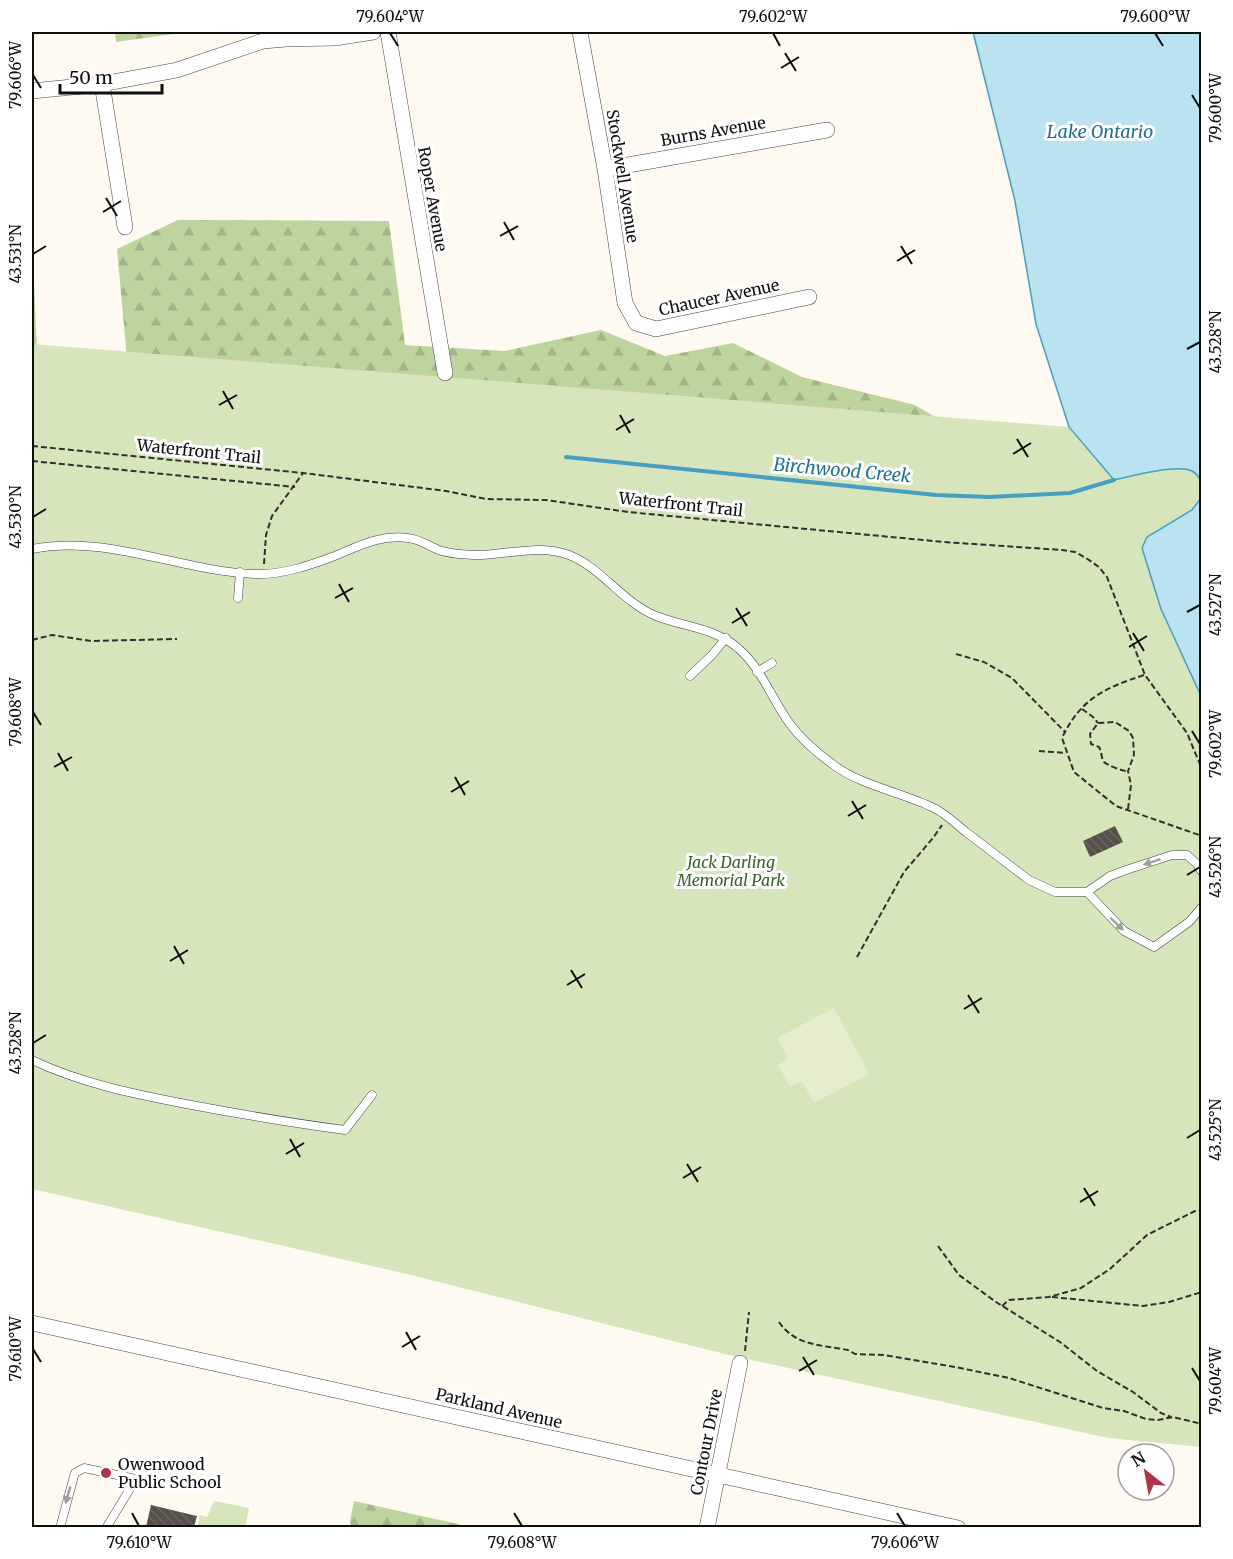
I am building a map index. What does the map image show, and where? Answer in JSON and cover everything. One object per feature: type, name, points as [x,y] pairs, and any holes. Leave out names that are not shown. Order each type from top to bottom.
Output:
[{"type":"street","points":[[32,92],[102,84],[177,70],[263,41],[335,38],[373,32]]},
{"type":"street","name":"Roper Avenue","points":[[388,32],[445,373]]},
{"type":"street","name":"Stockwell Avenue","points":[[580,32],[605,169],[625,303],[636,323]]},
{"type":"street","points":[[102,84],[125,227]]},
{"type":"street","name":"Burns Avenue","points":[[605,169],[827,130]]},
{"type":"street","name":"Chaucer Avenue","points":[[636,323],[656,329],[809,297]]},
{"type":"street","name":"Parkland Avenue","points":[[32,1323],[958,1527]]},
{"type":"street","name":"Contour Drive","points":[[707,1527],[740,1362]]},
{"type":"lane","points":[[32,549],[56,544],[87,545],[112,548],[189,565],[264,573],[304,567],[382,538],[409,538],[443,551],[475,555],[548,550],[566,554],[587,564],[630,602],[646,611],[726,638],[743,652],[790,725],[813,749],[834,766],[884,790],[934,808],[1029,880],[1055,892],[1087,892],[1110,876],[1172,855],[1187,855],[1202,872]]},
{"type":"lane","points":[[238,598],[240,572]]},
{"type":"lane","points":[[690,676],[726,638]]},
{"type":"lane","points":[[757,672],[772,663]]},
{"type":"lane","points":[[1087,892],[1124,931],[1154,947],[1189,922],[1202,906]]},
{"type":"lane","points":[[32,1060],[54,1071],[138,1095],[265,1119],[345,1130],[372,1095]]},
{"type":"lane","points":[[60,1527],[75,1473],[84,1468],[136,1479],[106,1527]]},
{"type":"path","name":"Waterfront Trail","points":[[32,446],[303,473],[446,491],[486,499],[546,500],[628,512],[1075,552],[1100,567],[1107,577],[1144,675],[1187,733],[1202,769]]},
{"type":"path","points":[[32,461],[295,487]]},
{"type":"path","points":[[264,573],[266,535],[272,516],[303,473]]},
{"type":"path","points":[[32,640],[52,635],[91,641],[177,639]]},
{"type":"path","points":[[956,654],[984,662],[1012,678],[1065,732]]},
{"type":"path","points":[[1144,675],[1109,686],[1092,698],[1068,726],[1062,738],[1067,753],[1074,772],[1116,806],[1202,836]]},
{"type":"path","points":[[1082,709],[1098,723]]},
{"type":"path","points":[[1098,723],[1114,722],[1129,731],[1135,747],[1128,771],[1131,785],[1127,810]]},
{"type":"path","points":[[1098,723],[1090,734],[1091,744],[1099,747],[1108,765],[1123,772],[1128,771]]},
{"type":"path","points":[[1039,751],[1067,753]]},
{"type":"path","points":[[857,957],[904,872],[933,838],[947,817]]},
{"type":"path","points":[[1049,1297],[1081,1288],[1110,1269],[1147,1235],[1195,1210],[1202,1211]]},
{"type":"path","points":[[938,1246],[959,1275],[1002,1306],[1060,1342],[1097,1371],[1133,1392],[1161,1413],[1202,1424]]},
{"type":"path","points":[[1002,1306],[1009,1300],[1049,1297],[1143,1306],[1169,1302],[1202,1292]]},
{"type":"path","points":[[740,1362],[744,1355],[749,1312]]},
{"type":"path","points":[[779,1322],[785,1331],[800,1341],[848,1350],[855,1354],[884,1354],[1009,1378],[1146,1419],[1173,1418]]},
{"type":"green space","points":[[115,32],[187,32],[116,42]]},
{"type":"green space","points":[[178,220],[389,221],[405,345],[504,351],[601,330],[665,356],[733,343],[802,377],[915,405],[1028,473],[32,425],[32,238],[37,349],[127,359],[117,249]]},
{"type":"green space","name":"Jack Darling Memorial Park","points":[[32,344],[1069,427],[1114,479],[1171,469],[1188,470],[1198,476],[1202,491],[1193,508],[1175,522],[1147,537],[1161,609],[1201,696],[1201,1447],[1176,1445],[1176,1442],[1108,1438],[729,1355],[403,1273],[32,1189]]},
{"type":"green space","points":[[834,1008],[869,1074],[814,1103],[802,1081],[790,1087],[778,1065],[788,1059],[777,1038]]},
{"type":"green space","points":[[214,1501],[249,1508],[245,1527],[197,1528],[200,1515],[207,1517]]},
{"type":"green space","points":[[354,1501],[471,1527],[351,1527]]},
{"type":"water","name":"Lake Ontario","points":[[973,32],[1201,32],[1201,482],[1197,475],[1185,469],[1153,471],[1114,480],[1069,427],[1036,324],[1015,201]]},
{"type":"water","points":[[1201,498],[1201,696],[1161,609],[1142,548],[1147,537],[1192,510]]},
{"type":"building","points":[[1115,826],[1123,842],[1090,857],[1083,841]]},
{"type":"building","points":[[151,1505],[197,1516],[194,1527],[146,1527]]},
{"type":"waterway","name":"Birchwood Creek","points":[[566,457],[936,495],[990,497],[1070,493],[1114,480]]},
{"type":"place","name":"Owenwood Public School","points":[[106,1473]]}]
